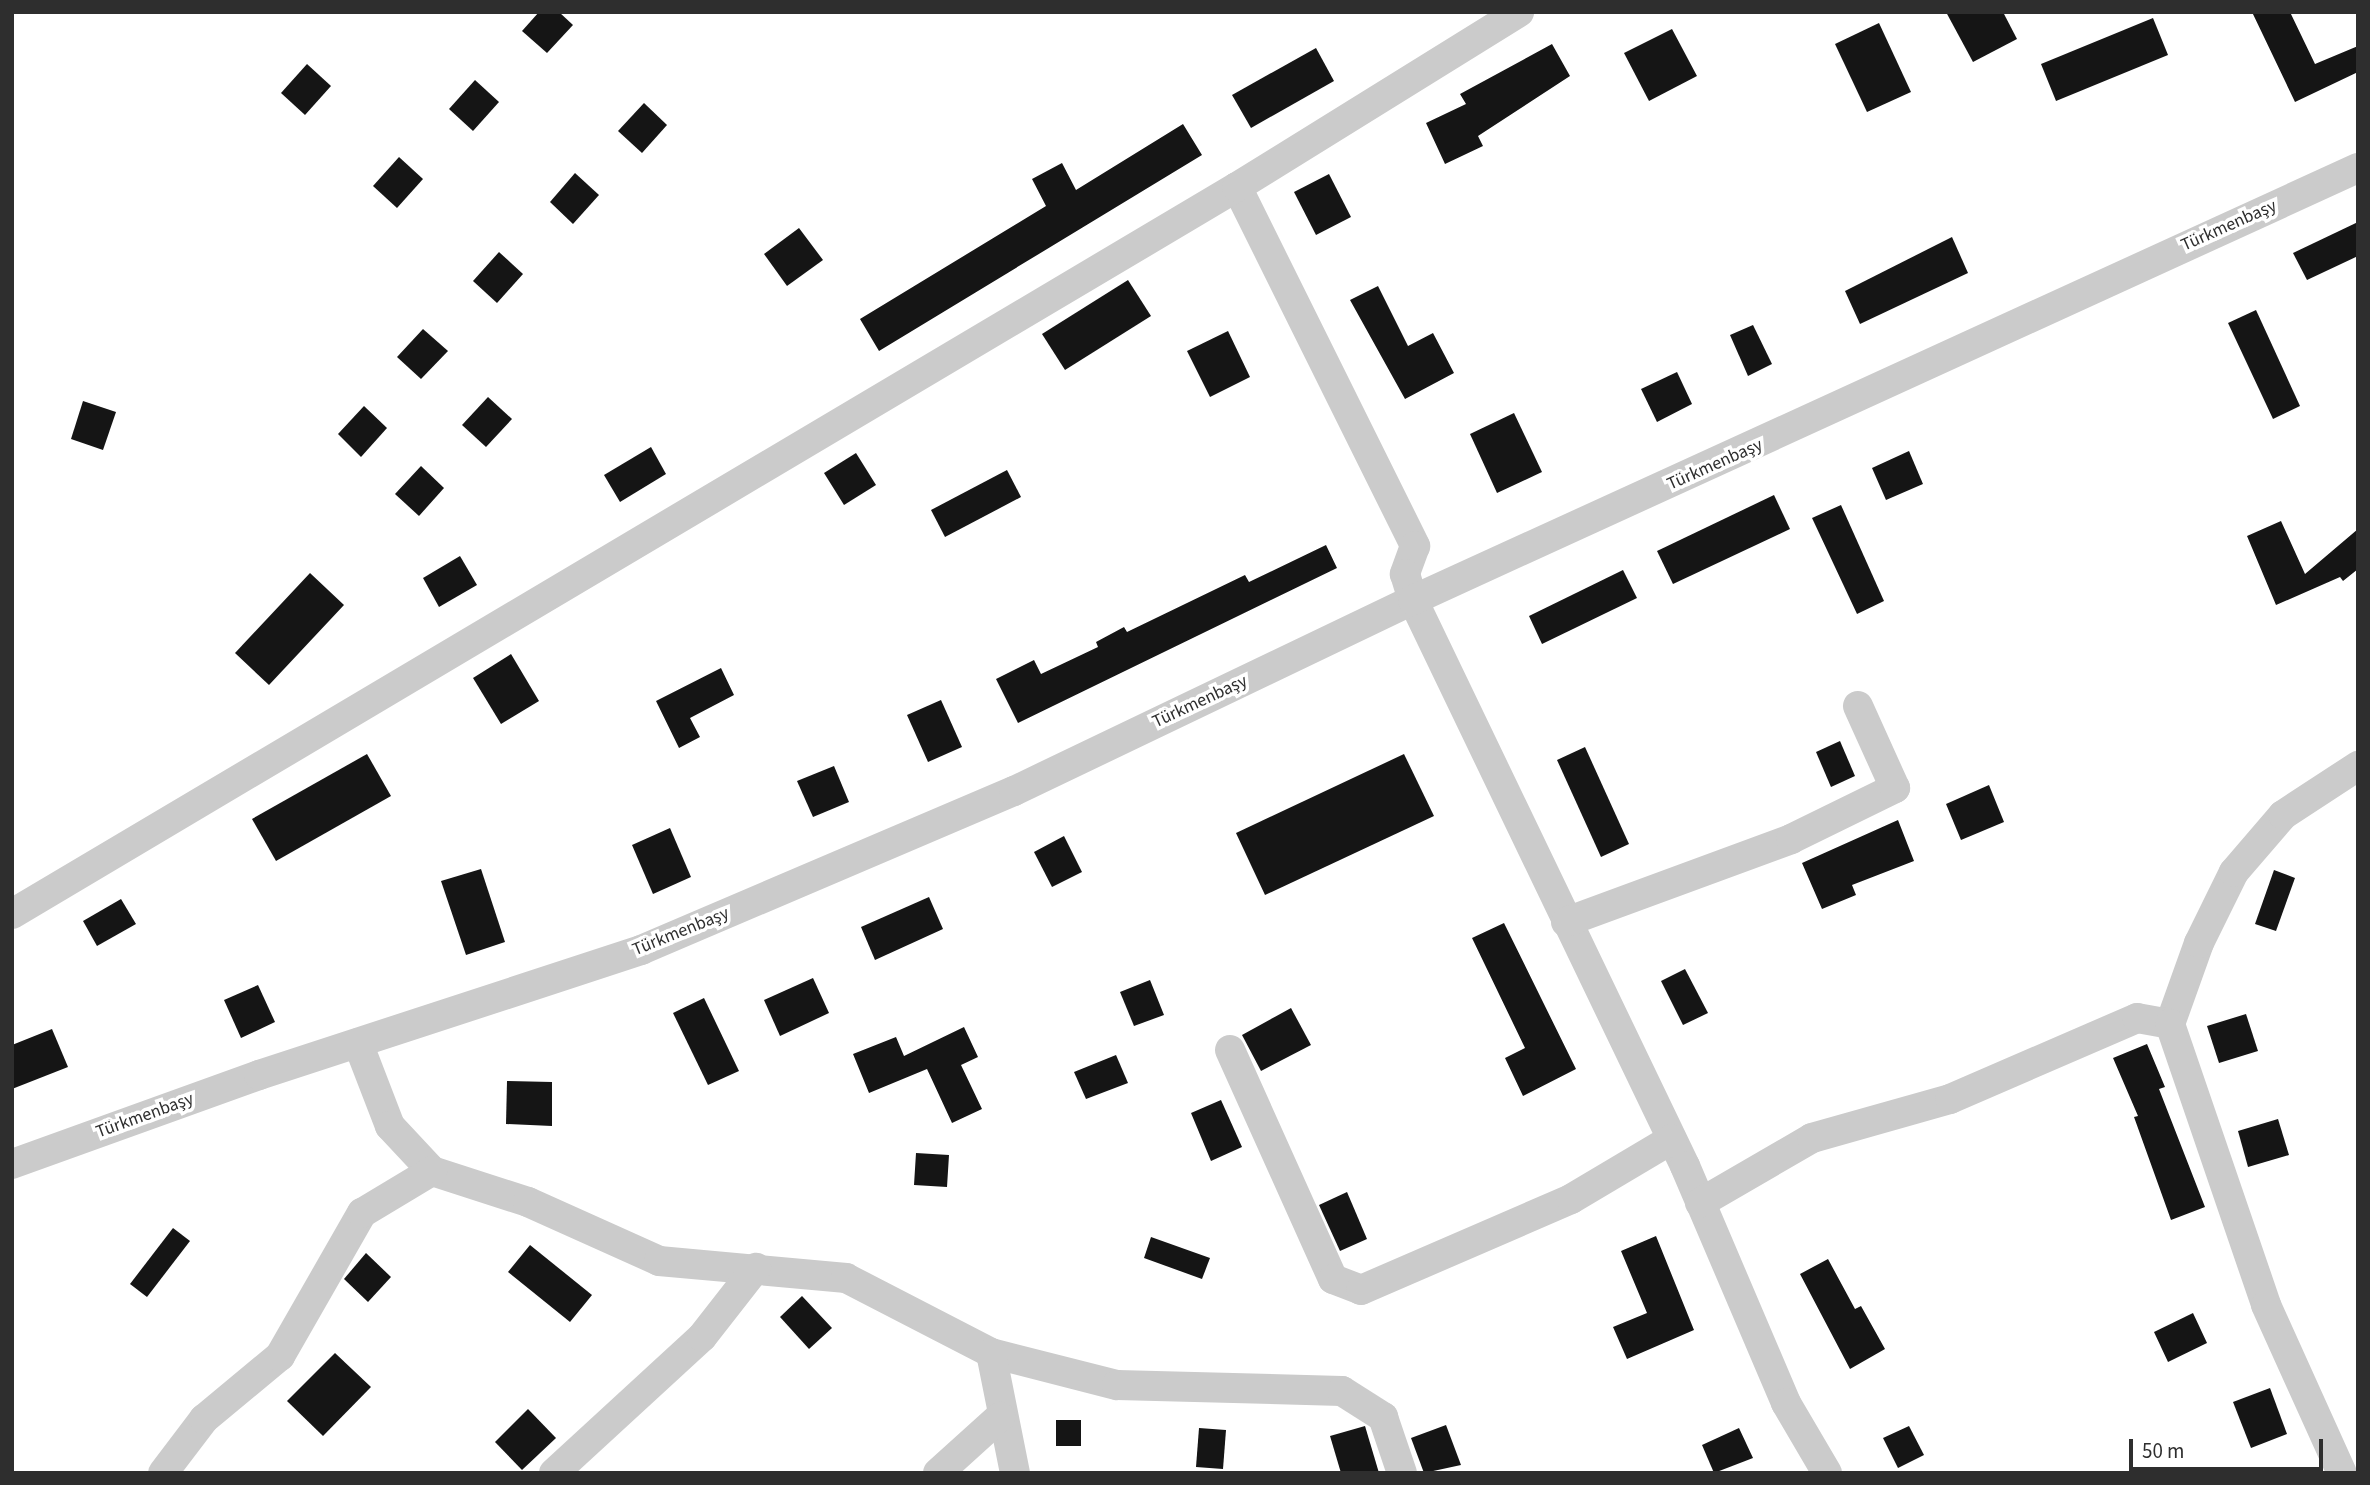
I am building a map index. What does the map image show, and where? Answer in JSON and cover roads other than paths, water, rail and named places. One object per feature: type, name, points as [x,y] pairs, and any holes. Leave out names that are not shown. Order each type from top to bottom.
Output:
[{"type":"street","points":[[14,911],[1237,187],[1519,12]]},
{"type":"street","name":"Türkmenbaşy","points":[[12,1164],[358,1043],[654,944],[1014,791],[1413,600],[2358,168]]},
{"type":"street","points":[[1237,187],[1415,545],[1405,574],[1413,600],[1672,1139],[1786,1403],[1826,1473]]},
{"type":"street","points":[[1566,922],[1791,839],[1895,788],[1857,706]]},
{"type":"street","points":[[2342,1473],[2266,1305],[2170,1024],[2199,943],[2234,872],[2283,815],[2358,766]]},
{"type":"street","points":[[1700,1203],[1812,1138],[1950,1099],[2137,1018],[2170,1024]]},
{"type":"street","points":[[358,1043],[390,1126],[432,1171],[528,1202],[659,1261],[846,1278],[991,1353],[1117,1385],[1342,1391],[1383,1417],[1402,1473]]},
{"type":"street","points":[[1230,1050],[1333,1279],[1361,1290],[1571,1199],[1672,1139]]},
{"type":"street","points":[[163,1473],[204,1419],[280,1356],[362,1213],[432,1171]]},
{"type":"street","points":[[554,1473],[702,1337],[756,1268]]},
{"type":"street","points":[[991,1353],[1000,1418],[1015,1473]]},
{"type":"street","points":[[938,1473],[1000,1418]]}]
